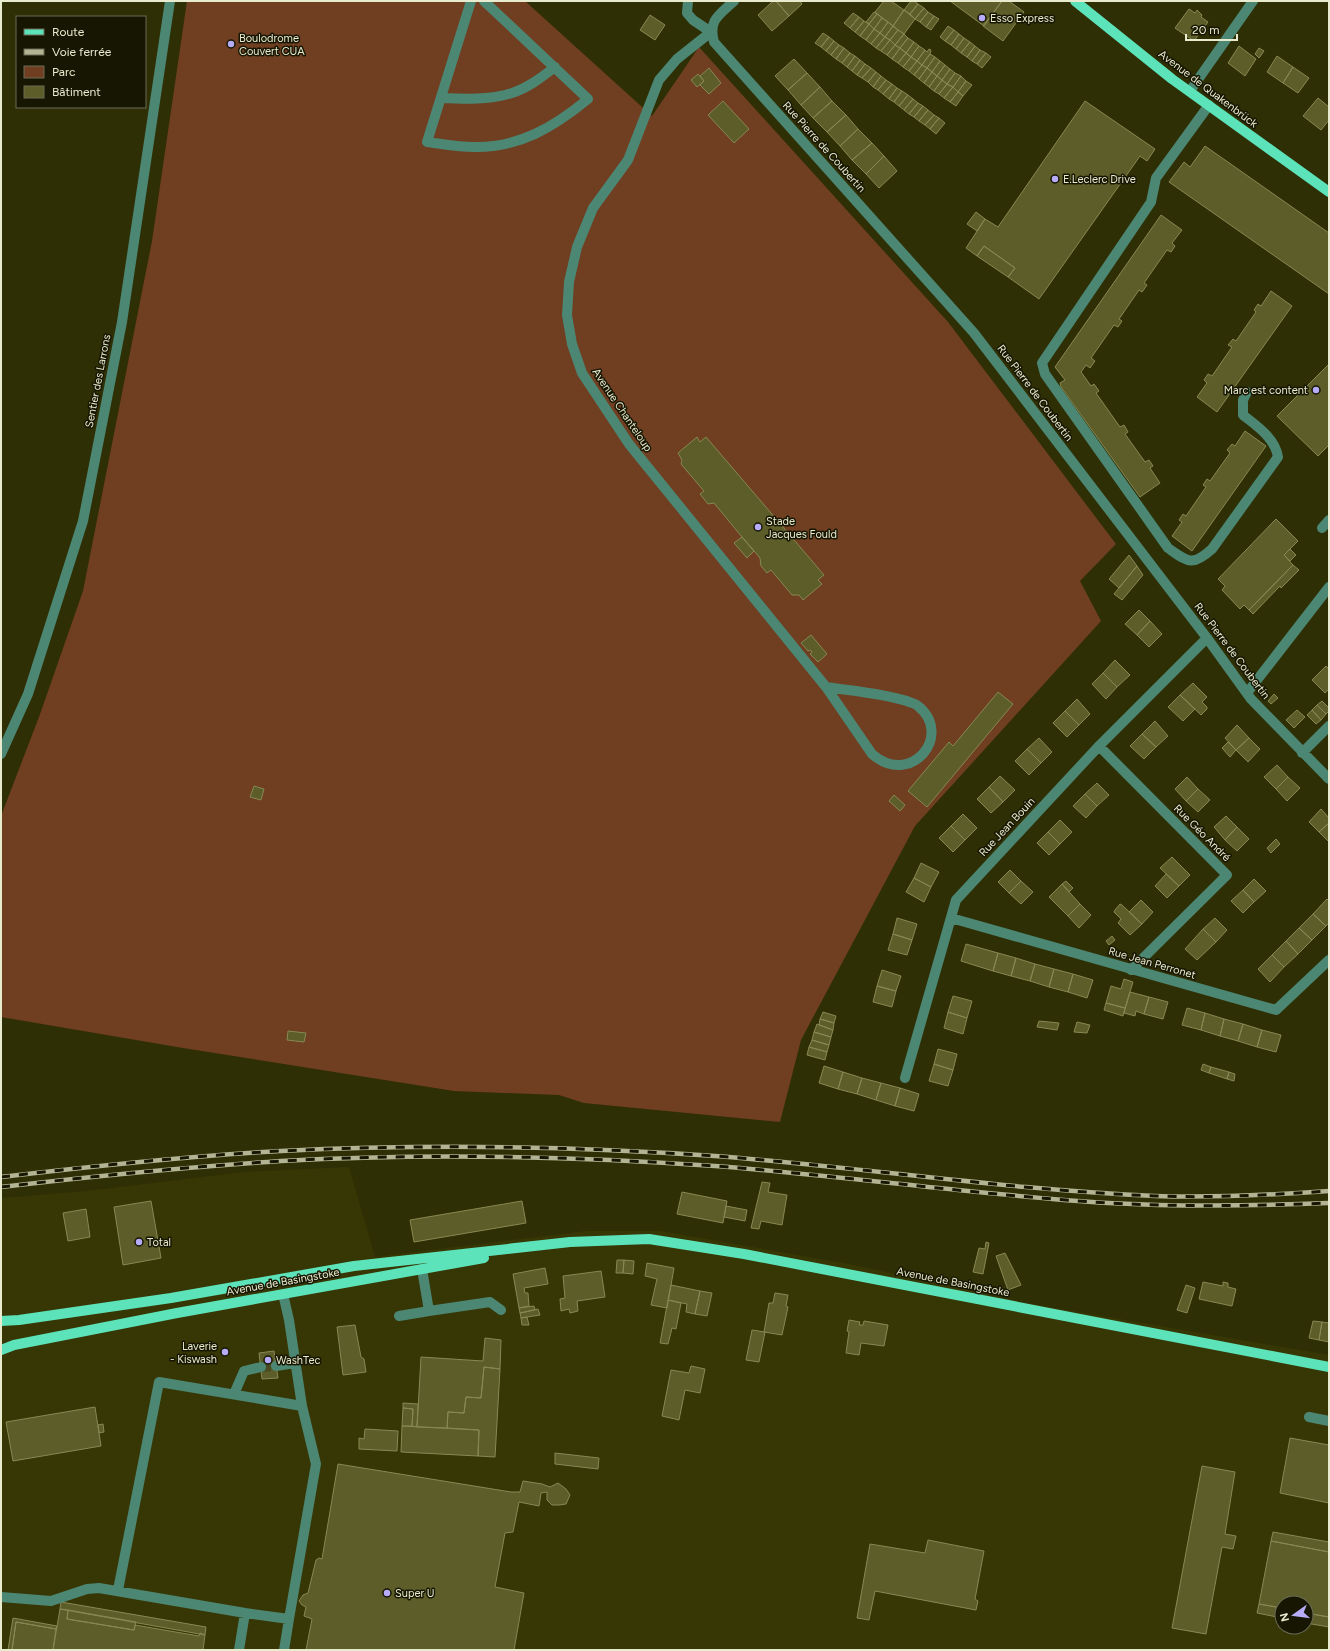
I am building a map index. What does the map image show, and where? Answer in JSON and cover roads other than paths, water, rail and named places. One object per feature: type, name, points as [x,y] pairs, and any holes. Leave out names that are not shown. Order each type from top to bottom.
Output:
[{"type":"main road","name":"Avenue de Quakenbrück","points":[[1075,1],[1190,91],[1329,192]]},
{"type":"main road","name":"Avenue de Basingstoke","points":[[1,1320],[18,1320],[171,1298],[354,1266],[570,1242],[649,1239],[737,1252],[1329,1367]]},
{"type":"main road","name":"Avenue de Basingstoke","points":[[1,1350],[14,1345],[177,1313],[570,1242]]},
{"type":"street","name":"Sentier des Larrons","points":[[1,754],[28,694],[83,521],[122,322],[170,1]]},
{"type":"street","points":[[471,1],[428,142],[474,147],[502,145],[526,138],[565,118],[588,99],[484,1]]},
{"type":"street","points":[[688,1],[687,13],[711,32],[713,20],[734,1]]},
{"type":"street","points":[[1190,91],[1253,1]]},
{"type":"street","name":"Rue Pierre de Coubertin","points":[[711,32],[714,42],[974,333],[1207,638],[1247,694],[1302,753],[1329,779]]},
{"type":"street","name":"Avenue Chanteloup","points":[[711,32],[677,59],[659,80],[628,160],[594,208],[577,247],[569,282],[567,315],[572,344],[582,373],[629,444],[826,687],[872,754],[880,762],[894,766],[910,763],[922,756],[932,738],[929,719],[917,705],[887,695],[826,687]]},
{"type":"street","points":[[441,98],[477,99],[514,93],[538,80],[555,68]]},
{"type":"street","points":[[1209,105],[1156,178],[1151,202],[1042,363],[1044,374],[1168,548],[1182,558],[1192,562],[1201,559],[1212,549],[1278,457],[1277,450],[1266,434],[1243,415],[1243,400],[1247,392]]},
{"type":"street","points":[[1322,528],[1329,520]]},
{"type":"street","points":[[1247,694],[1329,587]]},
{"type":"street","name":"Rue Jean Bouin","points":[[905,1078],[956,900],[1099,746],[1207,638]]},
{"type":"street","points":[[1302,753],[1329,726]]},
{"type":"street","name":"Rue Géo André","points":[[1099,746],[1227,875],[1131,970]]},
{"type":"street","name":"Rue Jean Perronet","points":[[951,918],[1276,1010],[1329,960]]},
{"type":"street","points":[[422,1269],[429,1311]]},
{"type":"street","points":[[283,1294],[289,1320],[302,1406],[316,1464],[284,1650]]},
{"type":"street","points":[[399,1316],[490,1302],[501,1310]]},
{"type":"street","points":[[276,1366],[295,1363]]},
{"type":"street","points":[[234,1394],[244,1372],[261,1367]]},
{"type":"street","points":[[118,1590],[159,1382],[302,1406]]},
{"type":"street","points":[[1309,1417],[1329,1421]]},
{"type":"street","points":[[1,1597],[51,1601],[87,1589],[99,1588],[289,1619]]},
{"type":"street","points":[[239,1650],[245,1613]]},
{"type":"tunnel","points":[[261,1367],[276,1366]]},
{"type":"railway","points":[[1,1177],[141,1162],[246,1153],[389,1147],[498,1147],[607,1150],[715,1156],[990,1184],[1155,1196],[1242,1196],[1329,1191]]},
{"type":"railway","points":[[1,1187],[141,1172],[281,1161],[444,1156],[607,1160],[715,1166],[1059,1200],[1108,1203],[1218,1206],[1329,1203]]},
{"type":"place","name":"Esso Express","points":[[982,18]]},
{"type":"place","name":"Boulodrome Couvert CUA","points":[[231,44]]},
{"type":"place","name":"E.Leclerc Drive","points":[[1055,179]]},
{"type":"place","name":"Marc est content","points":[[1316,390]]},
{"type":"place","name":"Stade Jacques Fould","points":[[758,527]]},
{"type":"place","name":"Total","points":[[139,1242]]},
{"type":"place","name":"Laverie - Kiswash","points":[[225,1352]]},
{"type":"place","name":"WashTec","points":[[268,1360]]},
{"type":"place","name":"Super U","points":[[387,1593]]}]
